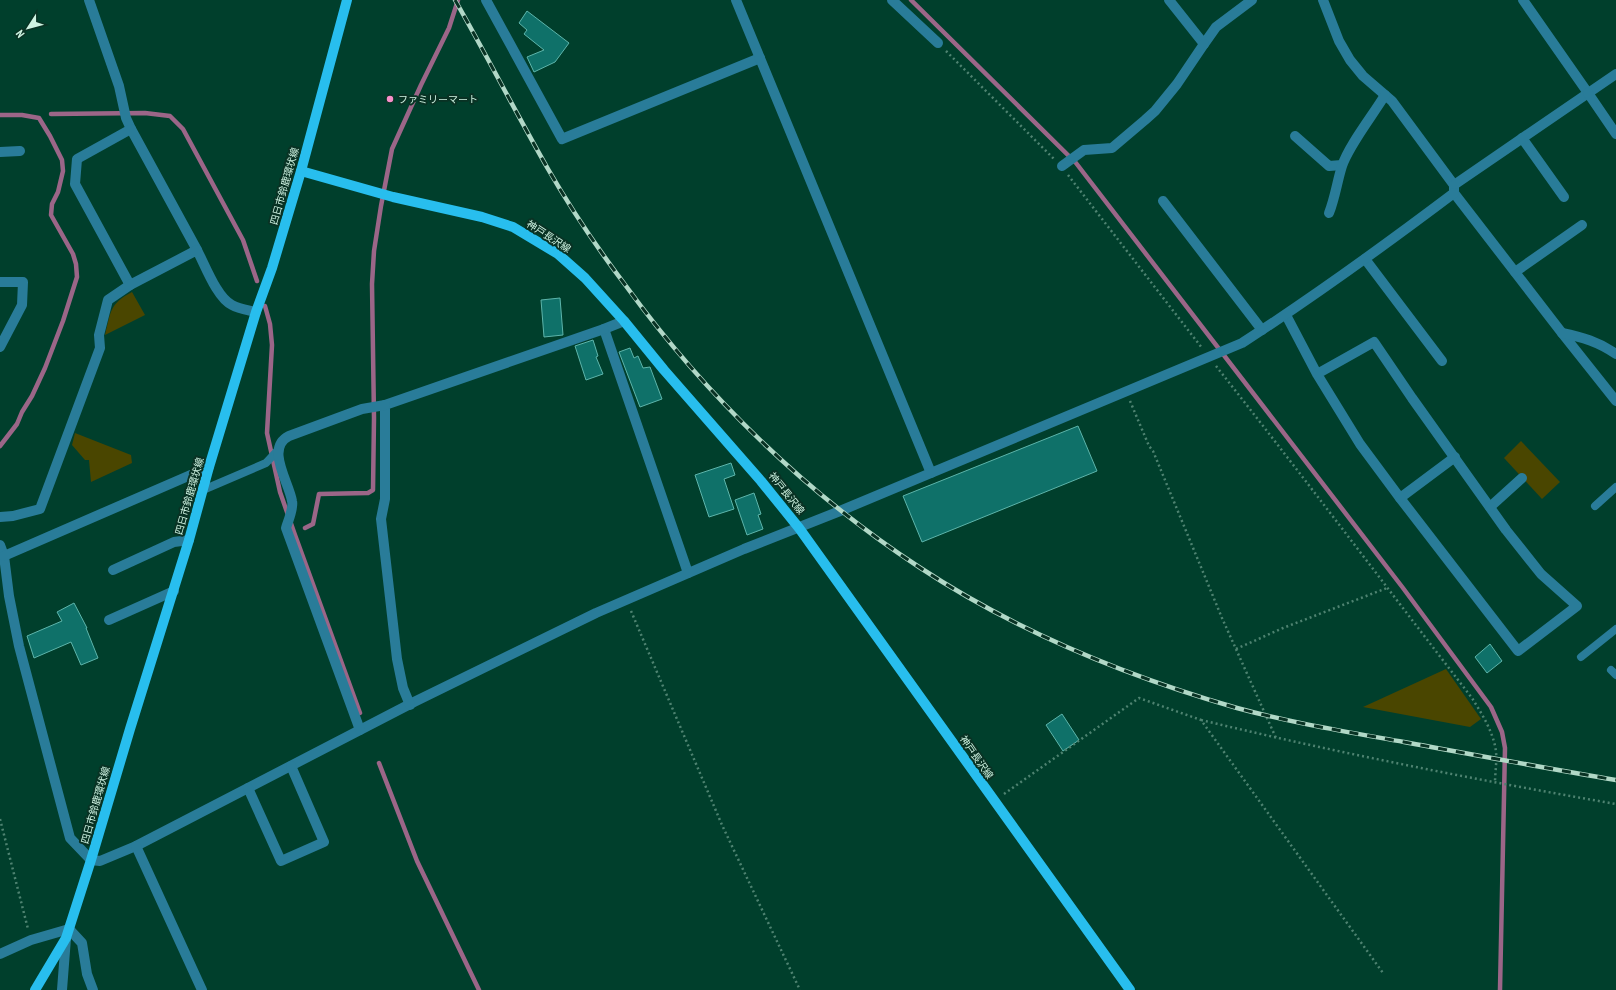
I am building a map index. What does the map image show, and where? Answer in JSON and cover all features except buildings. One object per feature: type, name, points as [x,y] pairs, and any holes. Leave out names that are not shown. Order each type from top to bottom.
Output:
[{"type":"main road","name":"四日市鈴鹿環状線","points":[[35,990],[68,934],[130,729],[174,591],[209,467],[256,312],[272,268],[301,171],[347,0]]},
{"type":"main road","name":"神戸長沢線","points":[[301,171],[376,192],[482,217],[512,227],[558,254],[585,278],[624,321],[664,370],[761,481],[799,528],[1130,990]]},
{"type":"street","points":[[89,0],[119,86],[126,118],[131,129],[225,301],[232,305],[256,312]]},
{"type":"street","points":[[486,0],[562,139],[760,58]]},
{"type":"street","points":[[736,0],[931,473]]},
{"type":"street","points":[[892,0],[938,43]]},
{"type":"street","points":[[1169,0],[1204,44]]},
{"type":"street","points":[[1062,166],[1084,150],[1112,148],[1145,120],[1155,111],[1177,84],[1216,27],[1252,0]]},
{"type":"street","points":[[1323,0],[1339,41],[1350,60],[1363,76],[1392,101],[1515,272],[1616,401]]},
{"type":"street","points":[[1522,0],[1616,134]]},
{"type":"street","points":[[209,467],[2,550],[8,596],[19,646],[70,838],[91,860],[100,861],[136,846],[360,730],[626,600],[1242,343],[1286,315],[1365,259],[1522,138],[1616,74]]},
{"type":"street","points":[[1329,213],[1335,200],[1342,165],[1385,95]]},
{"type":"street","points":[[130,285],[74,184],[77,158],[131,129]]},
{"type":"street","points":[[1295,136],[1329,166],[1342,165]]},
{"type":"street","points":[[1522,138],[1564,196]]},
{"type":"street","points":[[0,152],[20,151]]},
{"type":"street","points":[[1163,200],[1262,330]]},
{"type":"street","points":[[1515,272],[1582,225]]},
{"type":"street","points":[[0,517],[13,516],[40,509],[100,348],[99,335],[108,300],[130,285],[197,250]]},
{"type":"street","points":[[1365,259],[1442,361]]},
{"type":"street","points":[[0,282],[22,282],[22,305],[0,348]]},
{"type":"street","points":[[1286,315],[1317,374],[1360,444],[1518,651],[1577,606],[1541,574],[1506,530],[1374,342],[1317,374]]},
{"type":"street","points":[[360,730],[286,528],[293,502],[278,454],[278,449],[283,439],[366,408],[383,405],[624,321]]},
{"type":"street","points":[[604,329],[688,573]]},
{"type":"street","points":[[1562,333],[1583,337],[1608,348],[1616,354]]},
{"type":"street","points":[[383,405],[384,499],[381,519],[397,659],[403,688],[410,705]]},
{"type":"street","points":[[1400,498],[1455,457]]},
{"type":"street","points":[[1490,507],[1522,478]]},
{"type":"street","points":[[113,570],[174,542],[189,540]]},
{"type":"street","points":[[109,620],[174,591]]},
{"type":"street","points":[[248,788],[281,861],[324,842],[291,766]]},
{"type":"street","points":[[136,846],[202,990]]},
{"type":"street","points":[[62,990],[68,934]]},
{"type":"street","points":[[0,954],[31,940],[68,934],[82,943],[87,974],[94,990]]},
{"type":"lane","points":[[203,490],[266,463],[278,449]]},
{"type":"lane","points":[[1595,506],[1616,487]]},
{"type":"lane","points":[[1581,657],[1616,629]]},
{"type":"path","points":[[938,43],[1062,166],[1315,492],[1467,692],[1481,712],[1493,739],[1496,752],[1495,783]]},
{"type":"path","points":[[1126,392],[1149,446],[1153,451],[1222,618],[1276,738]]},
{"type":"path","points":[[1236,648],[1283,628],[1387,588]]},
{"type":"path","points":[[626,600],[722,825],[800,990]]},
{"type":"path","points":[[994,802],[1139,698],[1201,720],[1360,757],[1616,804]]},
{"type":"path","points":[[1201,720],[1383,973]]},
{"type":"path","points":[[0,819],[31,940]]},
{"type":"shaded area","points":[[132,292],[145,315],[105,335],[112,309],[124,296]]},
{"type":"shaded area","points":[[75,433],[131,455],[132,463],[91,482],[89,460],[85,460],[72,445]]},
{"type":"shaded area","points":[[1521,441],[1560,482],[1542,499],[1504,458]]},
{"type":"shaded area","points":[[1446,669],[1481,719],[1470,727],[1363,707]]},
{"type":"waterway","points":[[305,528],[313,524],[319,494],[368,493],[373,490],[374,418],[372,284],[374,251],[381,206],[392,149],[449,28],[458,0]]},
{"type":"waterway","points":[[911,0],[1076,163],[1403,588],[1491,707],[1502,732],[1505,748],[1500,990]]},
{"type":"waterway","points":[[51,114],[145,113],[170,116],[183,129],[243,240],[257,281]]},
{"type":"waterway","points":[[0,115],[22,115],[39,118],[62,160],[63,171],[58,192],[52,204],[51,215],[73,254],[76,264],[77,277],[63,321],[45,368],[17,424],[0,446]]},
{"type":"waterway","points":[[265,306],[270,324],[272,345],[267,433],[280,492],[360,713]]},
{"type":"waterway","points":[[379,763],[417,861],[479,990]]},
{"type":"railway","points":[[455,0],[536,148],[566,199],[605,258],[657,327],[724,404],[798,475],[877,538],[919,567],[994,612],[1073,650],[1154,681],[1237,708],[1299,723],[1341,731],[1616,780]]},
{"type":"place","name":"ファミリーマート","points":[[390,99]]}]
